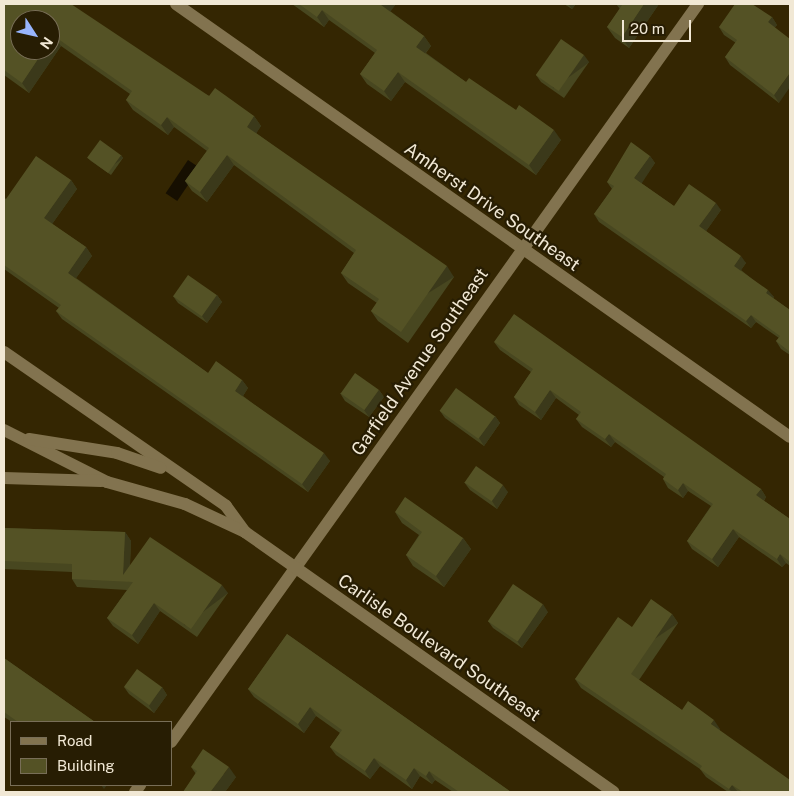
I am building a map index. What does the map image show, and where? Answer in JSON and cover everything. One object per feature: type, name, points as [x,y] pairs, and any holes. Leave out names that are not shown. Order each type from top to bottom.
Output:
[{"type":"street","name":"Amherst Drive Southeast","points":[[176,4],[522,250],[790,437]]},
{"type":"street","name":"Garfield Avenue Southeast","points":[[172,741],[698,4]]},
{"type":"street","name":"Carlisle Boulevard Southeast","points":[[4,352],[173,472],[226,506],[245,532]]},
{"type":"street","name":"Carlisle Boulevard Southeast","points":[[4,430],[107,482],[185,504],[245,532],[613,792]]},
{"type":"street","points":[[4,436],[117,453],[173,472]]},
{"type":"street","points":[[4,478],[107,482]]},
{"type":"shaded area","points":[[188,160],[200,168],[177,201],[166,193]]},
{"type":"building","points":[[4,4],[71,4],[209,96],[215,88],[254,116],[247,127],[447,266],[401,332],[371,311],[379,299],[341,273],[356,250],[227,155],[200,192],[185,181],[209,148],[167,117],[161,125],[126,100],[132,91],[60,40],[60,10],[10,10],[10,60],[37,60],[22,83],[4,70]]},
{"type":"building","points":[[299,4],[382,4],[424,36],[416,47],[466,82],[469,78],[516,110],[519,105],[554,130],[529,165],[398,72],[384,91],[360,74],[377,50],[322,10],[317,17]]},
{"type":"building","points":[[621,4],[644,4],[622,37],[607,27]]},
{"type":"building","points":[[735,4],[752,4],[772,17],[768,22],[790,39],[790,73],[774,95],[725,57],[737,40],[719,27]]},
{"type":"building","points":[[561,39],[584,55],[559,91],[536,75]]},
{"type":"building","points":[[100,140],[121,155],[108,173],[87,158]]},
{"type":"building","points":[[631,142],[650,156],[634,178],[674,206],[689,184],[716,203],[699,226],[741,256],[734,266],[768,290],[766,293],[790,310],[790,352],[776,341],[780,336],[751,315],[746,321],[594,214],[614,186],[607,182]]},
{"type":"building","points":[[36,156],[71,180],[44,218],[86,247],[68,273],[208,373],[216,361],[242,380],[235,391],[324,453],[302,484],[56,311],[61,305],[4,265],[4,198],[6,199]]},
{"type":"building","points":[[188,275],[217,295],[202,316],[173,296]]},
{"type":"building","points":[[514,314],[761,489],[756,495],[790,519],[790,562],[780,554],[777,559],[733,529],[712,559],[687,541],[713,504],[683,483],[678,490],[663,479],[666,474],[609,434],[605,439],[576,419],[581,412],[550,390],[535,412],[514,397],[533,369],[494,342]]},
{"type":"building","points":[[355,373],[379,390],[364,410],[341,393]]},
{"type":"building","points":[[456,388],[495,416],[478,439],[440,411]]},
{"type":"building","points":[[476,466],[503,485],[492,501],[465,482]]},
{"type":"building","points":[[405,497],[463,538],[436,576],[406,555],[422,532],[395,512]]},
{"type":"building","points":[[4,528],[125,532],[123,575],[150,537],[222,585],[191,629],[154,603],[132,635],[107,618],[133,582],[72,579],[72,564],[4,561]]},
{"type":"building","points":[[513,584],[543,604],[518,641],[488,621]]},
{"type":"building","points":[[651,599],[672,614],[631,674],[682,710],[688,701],[714,720],[711,724],[790,780],[790,792],[743,792],[732,785],[729,789],[700,769],[702,766],[575,679],[618,617],[632,627]]},
{"type":"building","points":[[287,634],[511,792],[459,792],[429,771],[426,776],[414,768],[406,780],[374,758],[365,771],[330,747],[342,730],[310,707],[298,724],[248,689]]},
{"type":"building","points":[[4,658],[94,721],[17,721],[4,712]]},
{"type":"building","points":[[137,669],[162,687],[149,705],[124,687]]},
{"type":"building","points":[[203,749],[229,767],[212,792],[183,792],[197,771],[191,767]]}]
